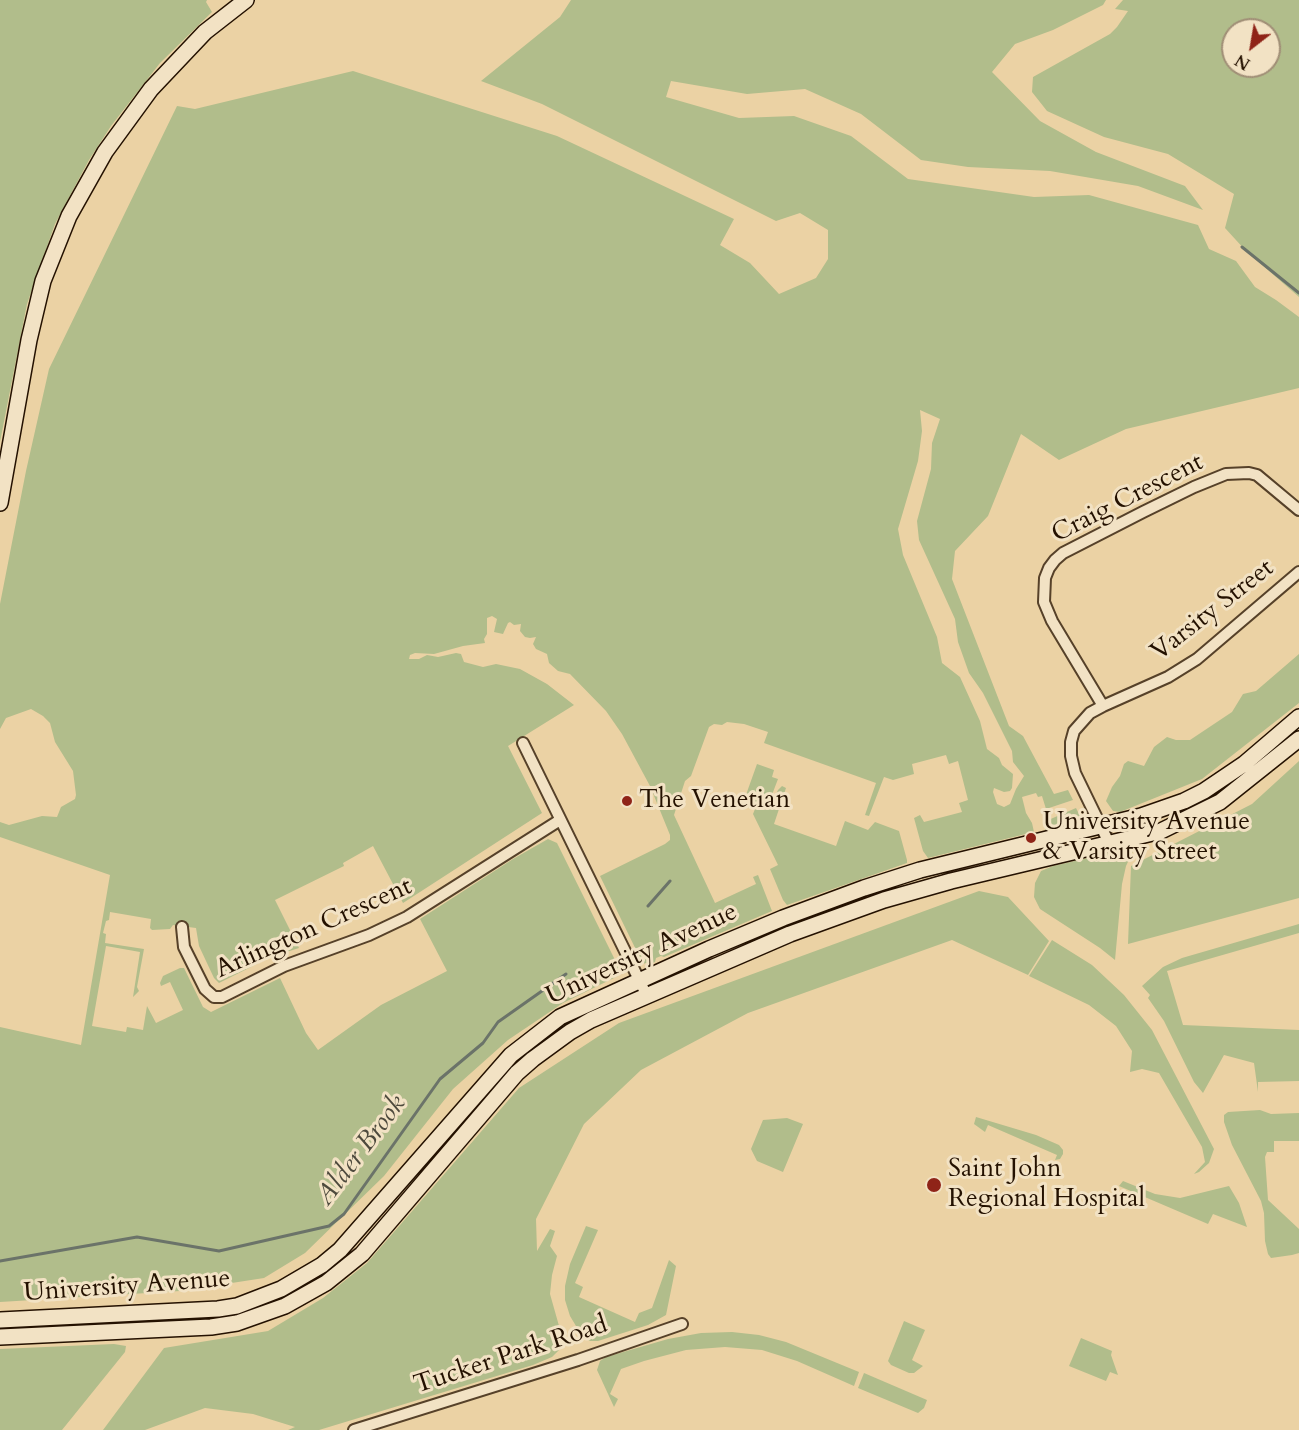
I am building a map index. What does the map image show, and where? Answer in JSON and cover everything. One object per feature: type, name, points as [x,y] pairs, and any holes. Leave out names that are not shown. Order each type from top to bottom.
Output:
[{"type":"main road","points":[[0,503],[31,331],[43,281],[69,216],[105,152],[152,89],[205,32],[246,0]]},
{"type":"main road","name":"University Avenue","points":[[0,1320],[218,1309],[237,1306],[281,1289],[322,1265],[354,1236],[496,1071],[527,1041],[560,1017],[783,918],[864,888],[920,870],[1162,810],[1204,791],[1244,764],[1299,717]]},
{"type":"main road","name":"University Avenue","points":[[0,1337],[211,1327],[237,1323],[262,1315],[326,1283],[362,1254],[499,1094],[533,1059],[591,1020],[790,934],[884,900],[951,881],[1161,831],[1204,812],[1238,789],[1299,739]]},
{"type":"street","name":"Craig Crescent","points":[[1102,706],[1050,618],[1044,602],[1045,578],[1055,560],[1063,553],[1194,487],[1227,474],[1249,473],[1257,476],[1299,510]]},
{"type":"street","name":"Varsity Street","points":[[1109,843],[1076,773],[1071,756],[1074,731],[1081,722],[1102,706],[1183,669],[1299,572]]},
{"type":"street","points":[[523,743],[647,996]]},
{"type":"street","name":"Arlington Crescent","points":[[182,927],[184,947],[205,989],[214,997],[222,997],[284,966],[369,935],[407,917],[560,820]]},
{"type":"street","name":"Tucker Park Road","points":[[354,1430],[578,1360],[682,1324]]},
{"type":"green space","points":[[0,0],[207,0],[212,12],[160,63],[111,126],[89,160],[55,224],[27,304],[0,442]]},
{"type":"green space","points":[[571,0],[1106,0],[1103,5],[1053,30],[1015,44],[992,72],[1040,121],[1096,152],[1185,186],[1203,210],[1138,186],[1050,171],[968,167],[921,160],[861,114],[805,89],[747,94],[671,81],[666,97],[739,118],[794,116],[851,136],[908,179],[1034,197],[1089,195],[1198,225],[1209,249],[1236,261],[1255,287],[1299,317],[1299,388],[1126,429],[1059,460],[1021,434],[988,516],[955,551],[952,579],[1009,726],[1023,736],[1054,794],[1068,790],[1073,800],[1046,809],[1042,796],[1038,797],[1036,793],[1022,797],[1034,832],[928,858],[923,851],[914,818],[920,815],[924,822],[962,812],[959,803],[968,800],[958,761],[949,764],[946,755],[912,764],[914,774],[893,780],[884,777],[869,816],[865,815],[876,783],[764,743],[768,732],[744,724],[727,722],[722,725],[714,724],[709,727],[691,776],[685,781],[674,815],[715,903],[756,884],[753,877],[758,875],[772,911],[664,957],[656,958],[655,962],[650,964],[644,964],[641,960],[600,876],[665,844],[670,840],[670,835],[650,786],[622,734],[606,711],[570,674],[558,671],[549,663],[547,654],[536,649],[533,644],[536,637],[525,637],[520,631],[521,624],[514,625],[510,622],[503,634],[494,632],[497,619],[492,616],[487,618],[485,643],[434,654],[410,655],[409,659],[419,659],[427,655],[438,657],[456,653],[461,654],[464,662],[483,667],[496,664],[520,669],[547,684],[574,705],[508,746],[542,813],[403,903],[373,846],[343,863],[344,866],[275,900],[299,948],[271,957],[219,983],[214,978],[199,946],[196,928],[173,925],[170,929],[152,930],[150,928],[151,919],[110,912],[103,933],[106,934],[105,943],[144,949],[137,987],[139,991],[133,997],[140,952],[106,946],[92,1026],[126,1032],[127,1027],[143,1030],[147,1006],[156,1023],[183,1010],[170,982],[161,986],[160,983],[163,976],[180,968],[184,968],[203,1007],[211,1012],[280,978],[306,1033],[318,1050],[381,1005],[447,971],[420,919],[548,839],[557,843],[619,968],[618,976],[563,1003],[508,1040],[453,1089],[384,1176],[305,1253],[264,1278],[180,1291],[0,1302],[0,1027],[81,1045],[110,875],[0,837],[0,822],[9,825],[42,816],[57,817],[61,807],[75,799],[76,795],[73,771],[55,742],[50,723],[43,716],[31,709],[6,718],[0,729],[0,604],[49,369],[177,106],[195,109],[353,71],[557,136],[734,219],[720,245],[750,263],[779,294],[816,278],[828,259],[828,230],[800,213],[776,221],[542,104],[481,81],[560,17]],"holes":[[[920,410],[940,419],[932,443],[931,469],[917,521],[919,540],[955,619],[958,642],[969,673],[983,693],[1012,751],[1013,762],[1024,776],[1010,804],[1004,807],[997,804],[994,788],[1004,792],[1010,791],[1013,774],[1002,765],[999,758],[987,749],[980,721],[960,677],[942,663],[937,637],[903,555],[898,529],[918,461],[922,431]]]},
{"type":"green space","points":[[1123,0],[1299,0],[1299,297],[1246,251],[1225,228],[1234,194],[1168,154],[1104,137],[1047,111],[1032,92],[1033,77],[1110,34],[1128,11],[1115,9]]},
{"type":"green space","points":[[1299,654],[1299,703],[1202,779],[1120,812],[1113,811],[1106,801],[1124,764],[1128,761],[1144,766],[1154,747],[1167,737],[1176,740],[1190,740],[1232,712],[1243,694],[1256,691]]},
{"type":"green space","points":[[1299,761],[1299,898],[1128,944],[1131,866],[1252,804]]},
{"type":"green space","points":[[757,764],[774,770],[772,777],[778,779],[770,800],[747,808],[742,806]]},
{"type":"green space","points":[[782,786],[786,788],[774,824],[836,846],[845,821],[868,830],[875,822],[899,831],[907,863],[787,905],[770,869],[778,865],[753,814],[755,809],[772,803]]},
{"type":"green space","points":[[1076,808],[1080,816],[1077,822],[1045,830],[1046,821]]},
{"type":"green space","points":[[1135,847],[1126,866],[1122,884],[1115,960],[1040,909],[1034,897],[1035,883],[1041,871],[1053,866]]},
{"type":"green space","points":[[979,891],[1008,897],[1049,941],[1028,975],[952,940],[748,1013],[641,1070],[584,1124],[536,1219],[537,1251],[550,1229],[555,1231],[550,1246],[557,1256],[550,1294],[563,1340],[559,1350],[552,1357],[533,1365],[319,1430],[288,1430],[295,1427],[253,1414],[205,1408],[145,1430],[103,1430],[164,1348],[268,1331],[323,1298],[367,1263],[519,1088],[619,1023]]},
{"type":"green space","points":[[1299,924],[1299,933],[1167,971],[1183,1025],[1299,1030],[1299,1081],[1258,1082],[1258,1092],[1254,1063],[1224,1055],[1203,1093],[1194,1082],[1164,1021],[1148,998],[1150,995],[1142,986],[1163,967],[1182,958]]},
{"type":"green space","points":[[1052,940],[1092,965],[1124,995],[1152,1030],[1214,1149],[1209,1163],[1199,1172],[1194,1174],[1205,1162],[1202,1147],[1159,1073],[1142,1069],[1130,1072],[1132,1051],[1116,1026],[1089,1005],[1029,976]]},
{"type":"green space","points":[[1260,1110],[1271,1114],[1299,1113],[1299,1141],[1274,1141],[1274,1152],[1267,1152],[1265,1157],[1268,1200],[1299,1229],[1299,1253],[1292,1255],[1271,1258],[1268,1254],[1261,1201],[1232,1145],[1224,1122],[1224,1115],[1228,1112]]},
{"type":"green space","points":[[976,1117],[1036,1135],[1059,1145],[1063,1154],[1060,1159],[1055,1160],[1057,1155],[988,1125],[985,1132],[974,1124]]},
{"type":"green space","points":[[787,1118],[803,1124],[783,1172],[757,1161],[751,1149],[763,1120]]},
{"type":"green space","points":[[1123,1181],[1155,1194],[1180,1198],[1229,1186],[1239,1203],[1247,1227],[1213,1214],[1208,1224],[1119,1186]]},
{"type":"green space","points":[[586,1226],[598,1230],[575,1283],[583,1287],[579,1297],[635,1322],[639,1313],[652,1308],[669,1260],[676,1266],[666,1315],[648,1325],[598,1341],[590,1341],[582,1336],[570,1316],[565,1300],[565,1286],[570,1264]]},
{"type":"green space","points":[[904,1321],[925,1330],[912,1360],[923,1366],[914,1373],[891,1365],[888,1361]]},
{"type":"green space","points":[[732,1332],[759,1335],[786,1342],[859,1372],[854,1386],[797,1361],[762,1350],[725,1347],[686,1350],[621,1369],[610,1394],[618,1399],[614,1407],[597,1370],[600,1361],[606,1357],[668,1339],[701,1333]]},
{"type":"green space","points":[[1081,1338],[1112,1351],[1111,1355],[1118,1375],[1110,1372],[1106,1381],[1069,1366]]},
{"type":"green space","points":[[114,1344],[126,1346],[125,1352],[62,1430],[0,1430],[0,1349]]},
{"type":"green space","points":[[864,1373],[927,1400],[924,1408],[918,1413],[858,1388]]},
{"type":"waterway","points":[[1242,247],[1299,293]]},
{"type":"waterway","name":"Alder Brook","points":[[648,906],[670,881]]},
{"type":"waterway","name":"Alder Brook","points":[[0,1261],[137,1237],[219,1251],[329,1226],[344,1214],[440,1079],[483,1043],[498,1022],[566,974]]},
{"type":"place","name":"The Venetian","points":[[627,801]]},
{"type":"place","name":"University Avenue & Varsity Street","points":[[1031,838]]},
{"type":"place","name":"Saint John Regional Hospital","points":[[934,1185]]}]
